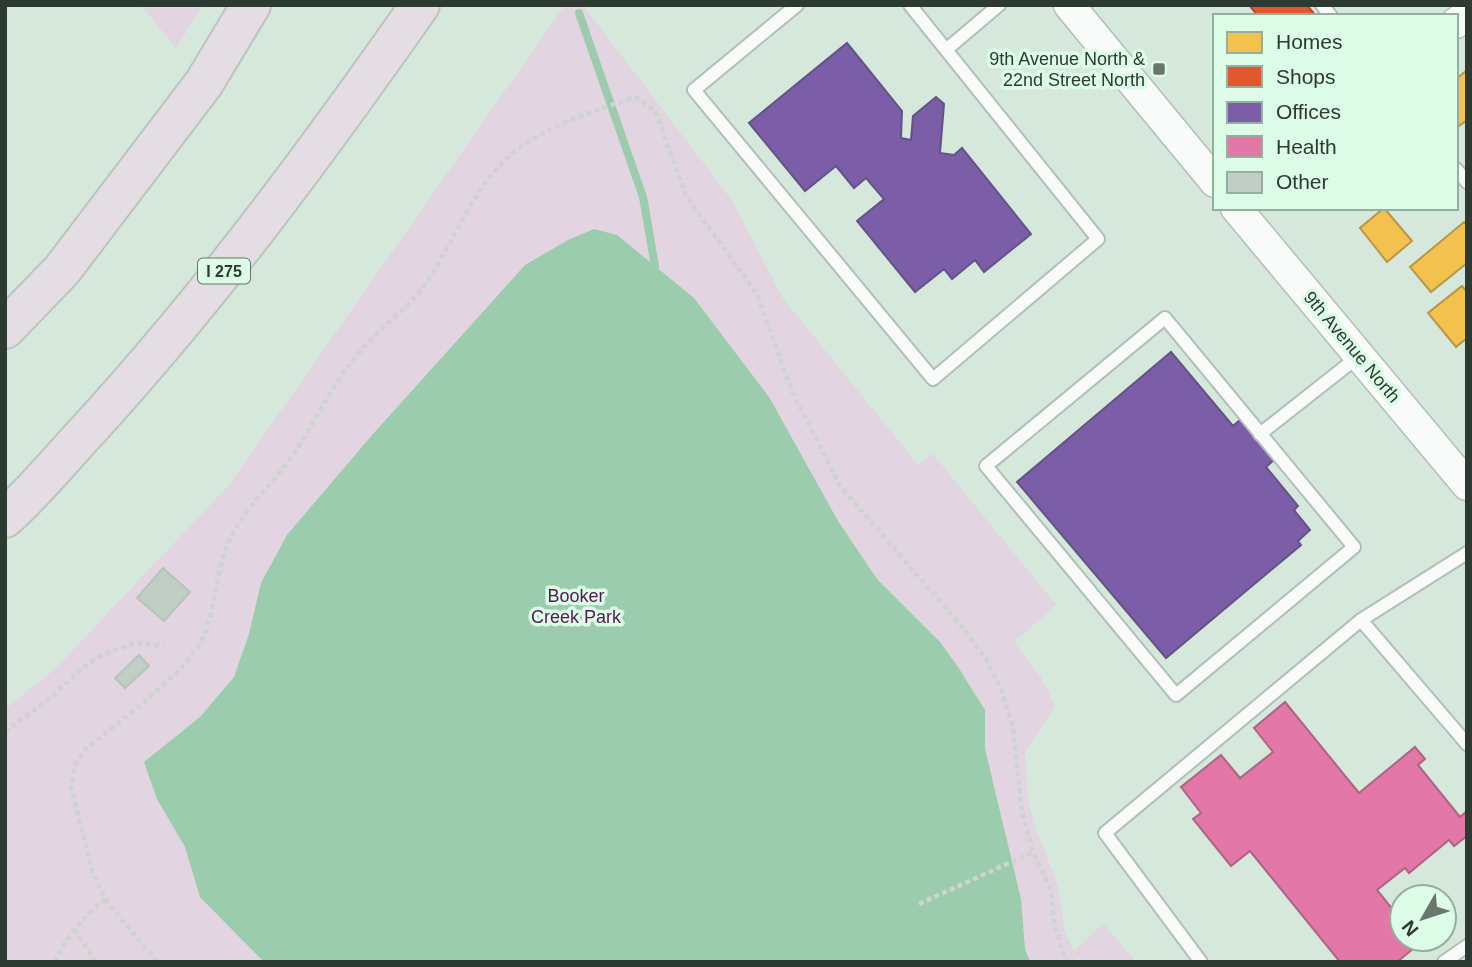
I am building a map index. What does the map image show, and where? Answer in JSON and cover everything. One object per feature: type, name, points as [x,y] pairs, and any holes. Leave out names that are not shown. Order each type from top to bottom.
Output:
[{"type":"highway","points":[[5,329],[62,270],[196,94],[251,5]]},
{"type":"highway","name":"I 275","points":[[5,519],[134,380],[241,251],[351,104],[420,5]]},
{"type":"street","points":[[1069,5],[1213,180]]},
{"type":"street","name":"9th Avenue North","points":[[1238,210],[1467,485]]},
{"type":"lane","points":[[797,5],[694,90],[933,379],[1098,239],[910,5]]},
{"type":"lane","points":[[947,49],[999,5]]},
{"type":"lane","points":[[1165,318],[1260,433],[1354,547],[1176,695],[986,466],[1165,318]]},
{"type":"lane","points":[[1260,433],[1359,356]]},
{"type":"lane","points":[[1202,962],[1105,832],[1361,620],[1467,553]]},
{"type":"lane","points":[[1361,620],[1467,744]]},
{"type":"lane","points":[[1444,962],[1467,946]]},
{"type":"path","points":[[157,962],[105,899],[93,874],[71,788],[75,765],[85,750],[174,676],[194,654],[205,633],[225,552],[235,530],[294,453],[329,394],[363,348],[422,289],[489,178],[515,152],[531,141],[582,116],[635,97],[654,110],[686,195],[757,294],[791,389],[840,486],[964,629],[986,659],[1001,688],[1013,728],[1023,813],[1033,852],[1050,887],[1055,926],[1066,962]]},
{"type":"path","points":[[5,732],[102,655],[135,643],[164,646]]},
{"type":"path","points":[[919,904],[1033,852]]},
{"type":"path","points":[[55,962],[84,916],[105,899]]},
{"type":"path","points":[[75,929],[94,960]]},
{"type":"green space","points":[[141,5],[203,5],[176,48]]},
{"type":"green space","name":"Booker Creek Park","points":[[565,5],[583,5],[733,202],[782,297],[918,465],[933,454],[1056,605],[1014,642],[1042,679],[1055,706],[1025,753],[1028,802],[1058,885],[1065,932],[1074,951],[1103,923],[1136,962],[1082,962],[1076,955],[1078,962],[5,962],[5,709],[55,669],[229,485]]},
{"type":"shaded area","name":"Booker Creek Park","points":[[594,229],[617,235],[694,298],[769,397],[838,521],[877,579],[940,642],[985,710],[985,749],[1021,899],[1025,949],[1030,962],[264,962],[200,897],[185,847],[157,799],[144,762],[200,717],[234,677],[249,634],[261,583],[287,535],[373,434],[525,265],[568,240]]},
{"type":"building: Homes","points":[[1467,70],[1467,120],[1459,126],[1458,125],[1458,77]]},
{"type":"building: Homes","points":[[1382,210],[1386,210],[1412,241],[1387,262],[1360,228]]},
{"type":"building: Homes","points":[[1464,222],[1467,225],[1467,263],[1431,292],[1410,267]]},
{"type":"building: Homes","points":[[1462,286],[1467,292],[1467,338],[1456,347],[1428,313]]},
{"type":"building: Shops","points":[[1249,5],[1307,5],[1314,14],[1256,14]]},
{"type":"building: Offices","points":[[847,43],[902,111],[901,138],[911,140],[913,116],[936,97],[944,104],[940,153],[954,155],[962,148],[1031,234],[984,272],[975,260],[952,279],[944,269],[915,292],[857,221],[884,199],[866,178],[854,188],[836,166],[805,191],[749,123]]},
{"type":"building: Offices","points":[[1171,352],[1233,426],[1240,420],[1274,460],[1266,467],[1298,506],[1294,510],[1310,530],[1298,541],[1301,545],[1166,658],[1017,482]]},
{"type":"building: Health","points":[[1285,702],[1359,793],[1415,747],[1425,759],[1418,765],[1460,817],[1467,811],[1467,836],[1454,846],[1449,840],[1409,873],[1405,868],[1377,890],[1388,904],[1388,953],[1408,953],[1397,962],[1340,962],[1250,851],[1231,866],[1193,819],[1201,813],[1181,787],[1221,755],[1240,778],[1273,752],[1254,728]]},
{"type":"building: Other","points":[[163,568],[190,592],[164,621],[137,598]]},
{"type":"building: Other","points":[[139,655],[149,666],[125,688],[115,678]]},
{"type":"waterway","points":[[579,13],[643,197],[655,266]]},
{"type":"place","name":"9th Avenue North & 22nd Street North","points":[[1159,69]]}]
